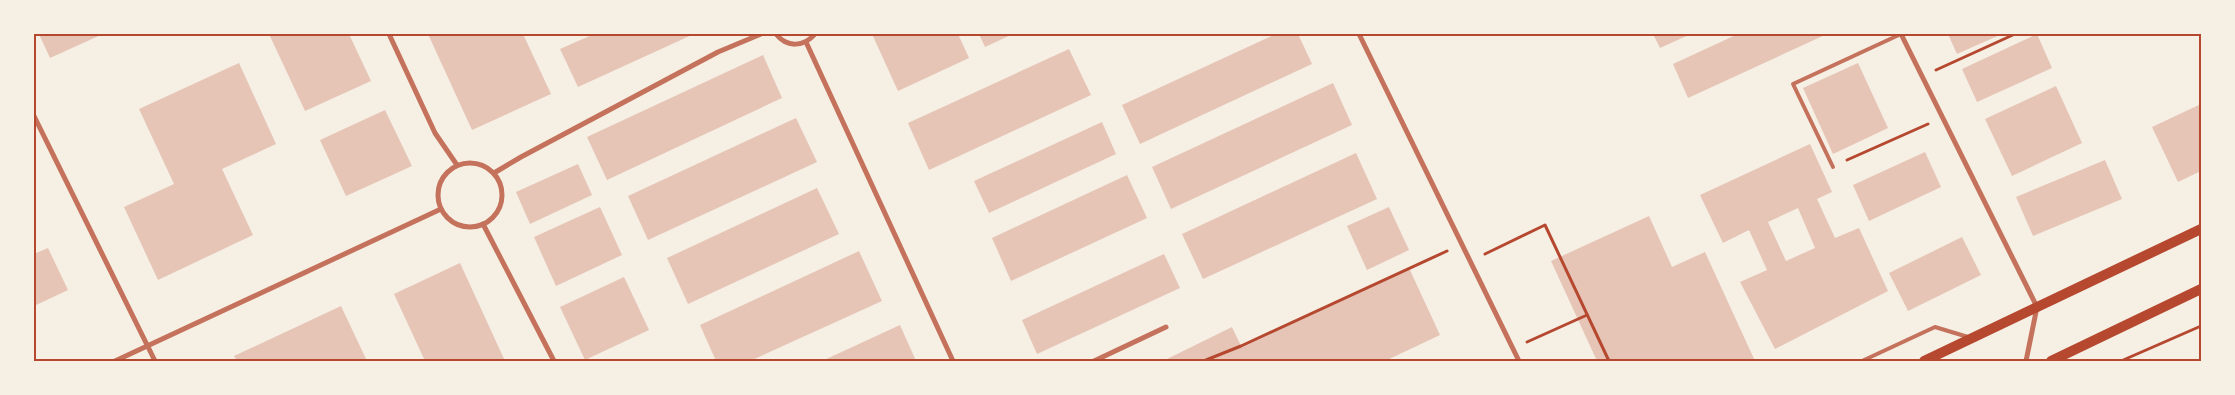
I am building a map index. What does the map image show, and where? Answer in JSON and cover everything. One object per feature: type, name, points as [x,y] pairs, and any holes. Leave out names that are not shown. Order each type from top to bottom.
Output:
[{"type":"main road","points":[[1924,361],[2201,229]]},
{"type":"main road","points":[[2051,361],[2201,289]]},
{"type":"street","points":[[389,34],[435,133],[457,166]]},
{"type":"street","points":[[494,174],[521,157],[718,52],[761,34]]},
{"type":"street","points":[[776,34],[783,41],[791,44],[806,42],[815,34]]},
{"type":"street","points":[[1358,34],[1518,361]]},
{"type":"street","points":[[1901,34],[2037,307],[2026,361]]},
{"type":"street","points":[[806,42],[953,361]]},
{"type":"street","points":[[34,116],[155,361]]},
{"type":"street","points":[[468,163],[480,164],[494,174],[501,188],[502,199],[492,218],[484,224],[474,227],[462,226],[452,222],[441,209],[438,192],[441,181],[448,172],[457,166],[468,163]]},
{"type":"street","points":[[115,361],[441,209]]},
{"type":"street","points":[[484,224],[554,361]]},
{"type":"street","points":[[1094,361],[1166,327]]},
{"type":"lane","points":[[1833,167],[1793,84],[1901,34]]},
{"type":"lane","points":[[1862,361],[1934,327],[1972,338]]},
{"type":"path","points":[[1922,76],[2015,34]]},
{"type":"path","points":[[1833,167],[1943,118]]},
{"type":"path","points":[[1470,261],[1544,225],[1609,361]]},
{"type":"path","points":[[1207,361],[1461,244]]},
{"type":"path","points":[[1512,349],[1587,315]]},
{"type":"path","points":[[2121,361],[2130,360],[2201,326]]},
{"type":"building","points":[[39,34],[103,34],[50,58]]},
{"type":"building","points":[[269,34],[349,34],[371,81],[305,111]]},
{"type":"building","points":[[428,34],[523,34],[551,94],[472,130]]},
{"type":"building","points":[[594,34],[694,34],[578,87],[560,49]]},
{"type":"building","points":[[872,34],[958,34],[969,58],[898,91]]},
{"type":"building","points":[[979,34],[1013,34],[985,47]]},
{"type":"building","points":[[1276,34],[1298,34],[1312,64],[1140,144],[1122,105]]},
{"type":"building","points":[[1653,34],[1691,34],[1660,48]]},
{"type":"building","points":[[1738,34],[1827,34],[1688,98],[1673,64]]},
{"type":"building","points":[[1948,34],[2002,34],[1957,54]]},
{"type":"building","points":[[2037,34],[2052,68],[1977,102],[1962,69]]},
{"type":"building","points":[[1069,49],[1091,95],[929,170],[908,123]]},
{"type":"building","points":[[763,55],[782,98],[607,180],[587,137]]},
{"type":"building","points":[[239,63],[276,144],[222,169],[253,235],[158,280],[124,207],[174,184],[139,109]]},
{"type":"building","points":[[1858,63],[1888,128],[1833,154],[1803,88]]},
{"type":"building","points":[[1333,83],[1352,125],[1171,209],[1152,167]]},
{"type":"building","points":[[2056,86],[2082,143],[2012,176],[1985,119]]},
{"type":"building","points":[[2201,104],[2201,171],[2178,182],[2152,127]]},
{"type":"building","points":[[385,110],[412,166],[346,196],[320,140]]},
{"type":"building","points":[[796,118],[817,162],[648,240],[628,196]]},
{"type":"building","points":[[1102,122],[1116,154],[989,213],[974,181]]},
{"type":"building","points":[[1810,144],[1832,192],[1817,199],[1835,238],[1859,228],[1888,291],[1775,349],[1740,282],[1767,270],[1749,230],[1723,243],[1700,195]],"holes":[[[1798,208],[1815,248],[1786,261],[1768,222]]]},
{"type":"building","points":[[1925,152],[1941,187],[1869,221],[1853,185]]},
{"type":"building","points":[[1356,153],[1377,199],[1203,279],[1182,234]]},
{"type":"building","points":[[2105,160],[2122,199],[2033,236],[2016,197]]},
{"type":"building","points":[[578,164],[592,195],[530,224],[516,192]]},
{"type":"building","points":[[1127,175],[1147,218],[1011,281],[992,238]]},
{"type":"building","points":[[817,188],[839,234],[688,304],[667,258]]},
{"type":"building","points":[[600,207],[622,255],[556,286],[534,237]]},
{"type":"building","points":[[1389,207],[1409,250],[1367,270],[1347,226]]},
{"type":"building","points":[[1649,216],[1672,267],[1705,252],[1755,361],[1597,361],[1551,261]]},
{"type":"building","points":[[1962,237],[1981,275],[1908,311],[1889,273]]},
{"type":"building","points":[[48,248],[68,290],[34,306],[34,254]]},
{"type":"building","points":[[859,251],[882,301],[750,361],[716,361],[700,325]]},
{"type":"building","points":[[1164,254],[1180,288],[1037,354],[1022,320]]},
{"type":"building","points":[[460,263],[505,361],[425,361],[394,294]]},
{"type":"building","points":[[1409,268],[1440,335],[1385,361],[1163,361],[1232,327],[1241,346]]},
{"type":"building","points":[[624,277],[649,330],[585,360],[560,307]]},
{"type":"building","points":[[341,306],[367,361],[237,361],[234,356]]},
{"type":"building","points":[[900,325],[916,361],[822,361]]}]
